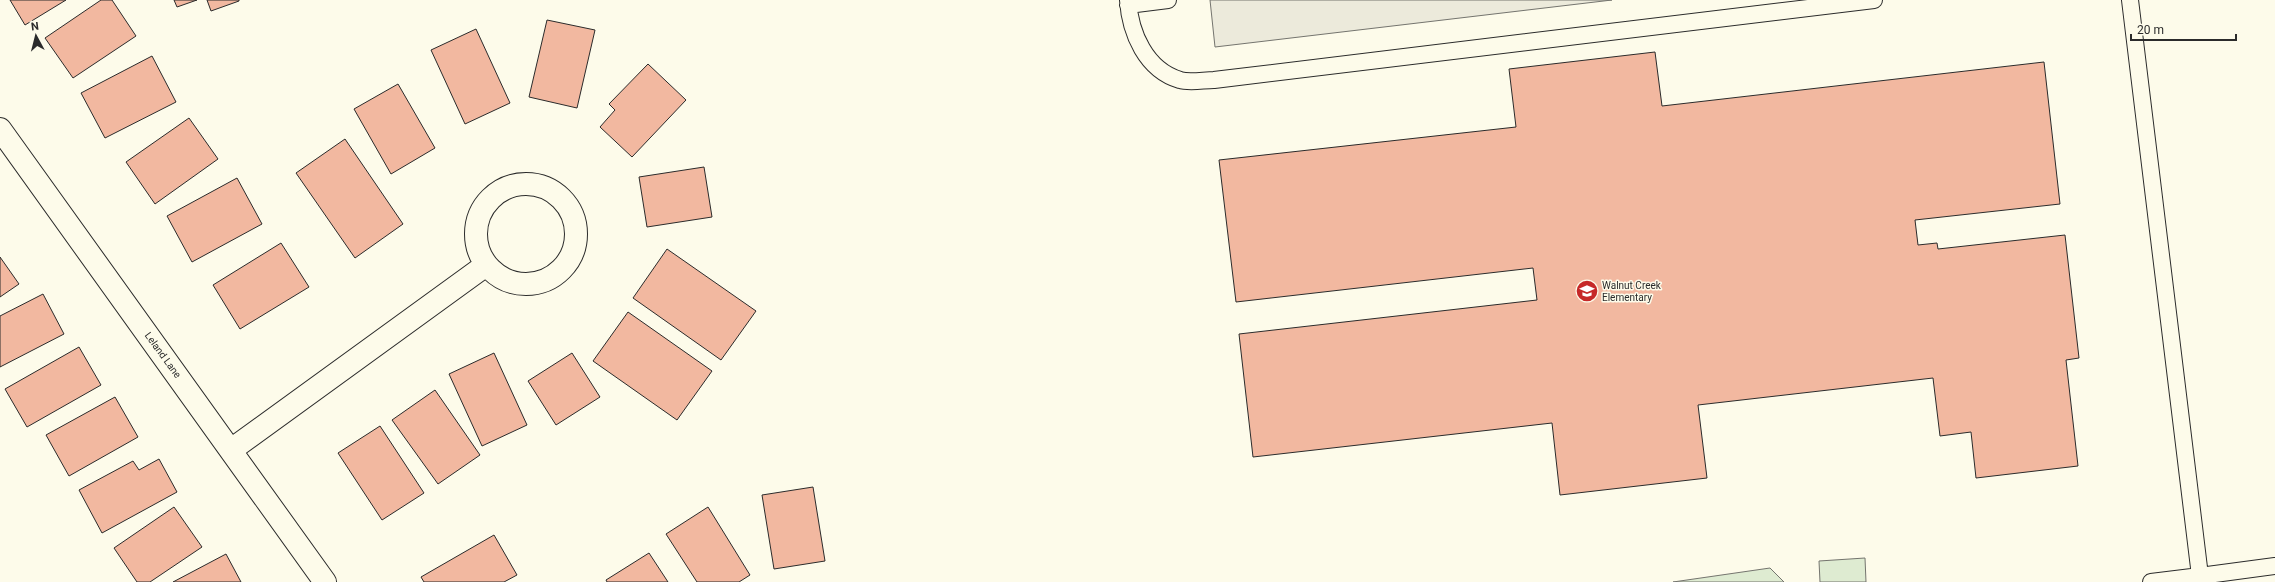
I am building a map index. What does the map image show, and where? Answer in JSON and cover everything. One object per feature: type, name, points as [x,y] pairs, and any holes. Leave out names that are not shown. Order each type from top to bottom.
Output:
[{"type":"street","name":"Leland Lane","points":[[0,129],[325,582]]},
{"type":"street","points":[[530,184],[546,188],[560,198],[570,210],[576,226],[576,243],[570,258],[560,271],[546,280],[530,284],[514,282],[498,276],[486,265],[478,250],[476,234],[479,218],[486,203],[499,192],[514,186],[530,184]]},
{"type":"street","points":[[231,450],[486,265]]},
{"type":"lane","points":[[1168,0],[1128,2],[1136,39],[1153,66],[1180,80],[1222,79],[1874,0]]},
{"type":"lane","points":[[2130,0],[2200,576]]},
{"type":"lane","points":[[2151,582],[2275,566]]},
{"type":"green space","points":[[1865,558],[1866,582],[1820,582],[1819,561]]},
{"type":"green space","points":[[1770,568],[1784,582],[1673,582]]},
{"type":"shaded area","points":[[1210,0],[1612,0],[1215,47]]},
{"type":"building","points":[[10,0],[66,0],[25,25]]},
{"type":"building","points":[[101,0],[112,0],[136,36],[73,78],[45,38]]},
{"type":"building","points":[[174,0],[197,0],[177,7]]},
{"type":"building","points":[[207,0],[239,0],[239,1],[211,11]]},
{"type":"building","points":[[547,20],[595,30],[577,108],[529,97]]},
{"type":"building","points":[[476,29],[510,103],[465,124],[431,50]]},
{"type":"building","points":[[1655,52],[1662,106],[2044,62],[2060,204],[1915,220],[1918,245],[1937,243],[1938,249],[2065,235],[2079,358],[2066,360],[2078,466],[1976,478],[1971,432],[1940,436],[1933,378],[1698,405],[1707,478],[1560,495],[1552,423],[1253,457],[1239,334],[1537,300],[1533,268],[1236,302],[1219,160],[1516,127],[1509,69]]},
{"type":"building","points":[[152,56],[176,102],[105,138],[81,93]]},
{"type":"building","points":[[648,64],[686,100],[632,157],[600,127],[615,110],[609,104]]},
{"type":"building","points":[[398,84],[435,148],[391,174],[354,109]]},
{"type":"building","points":[[189,118],[218,159],[155,204],[126,162]]},
{"type":"building","points":[[345,139],[403,224],[355,258],[296,173]]},
{"type":"building","points":[[704,167],[712,217],[647,227],[639,177]]},
{"type":"building","points":[[237,178],[262,224],[192,262],[167,216]]},
{"type":"building","points":[[281,243],[309,287],[240,329],[213,285]]},
{"type":"building","points":[[667,249],[756,311],[721,360],[633,298]]},
{"type":"building","points":[[0,257],[19,284],[0,297]]},
{"type":"building","points":[[43,294],[64,334],[0,367],[0,316]]},
{"type":"building","points":[[628,312],[712,371],[677,420],[593,361]]},
{"type":"building","points":[[79,347],[101,385],[27,427],[5,389]]},
{"type":"building","points":[[494,353],[527,425],[482,446],[449,374]]},
{"type":"building","points":[[572,353],[600,397],[556,425],[528,381]]},
{"type":"building","points":[[435,390],[480,455],[438,484],[392,420]]},
{"type":"building","points":[[115,397],[138,437],[69,476],[46,435]]},
{"type":"building","points":[[380,426],[424,493],[382,520],[338,453]]},
{"type":"building","points":[[159,459],[177,492],[102,533],[79,490],[133,461],[139,470]]},
{"type":"building","points":[[813,487],[825,561],[774,569],[762,495]]},
{"type":"building","points":[[174,507],[202,547],[150,582],[137,582],[114,548]]},
{"type":"building","points":[[708,507],[750,575],[739,582],[697,582],[666,534]]},
{"type":"building","points":[[494,535],[517,575],[504,582],[424,582],[421,577]]},
{"type":"building","points":[[649,553],[668,582],[607,582],[606,580]]},
{"type":"building","points":[[226,554],[241,582],[173,582]]},
{"type":"place","name":"Walnut Creek Elementary","points":[[1587,291]]}]
